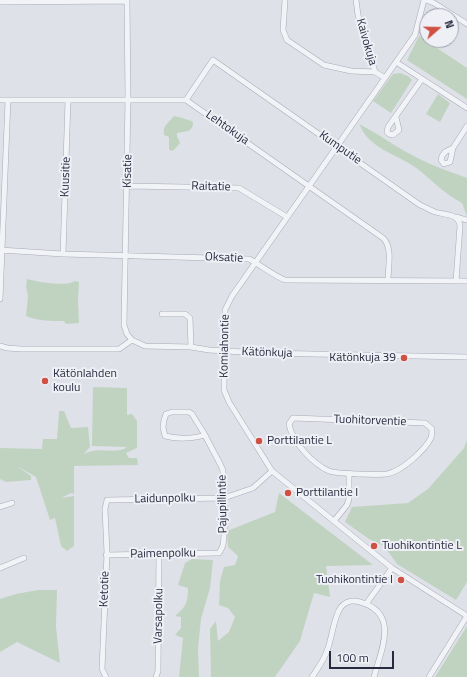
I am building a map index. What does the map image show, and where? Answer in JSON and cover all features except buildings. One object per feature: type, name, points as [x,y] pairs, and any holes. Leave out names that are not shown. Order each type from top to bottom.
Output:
[{"type":"street","points":[[285,0],[283,30],[288,40],[324,65],[351,71],[375,72]]},
{"type":"street","name":"Kaivokuja","points":[[356,0],[358,15],[375,72],[385,78]]},
{"type":"street","points":[[425,0],[434,3],[467,24]]},
{"type":"street","name":"Komiahontie","points":[[425,0],[415,35],[232,296],[225,310],[224,390],[229,402],[272,471],[392,568],[467,616]]},
{"type":"street","points":[[0,2],[127,1]]},
{"type":"street","name":"Kisatie","points":[[127,1],[128,186],[124,325],[127,334],[132,340]]},
{"type":"street","name":"Kumputie","points":[[186,100],[213,60],[338,146],[420,205],[434,212],[467,220]]},
{"type":"street","points":[[396,62],[467,108]]},
{"type":"street","points":[[396,117],[422,79]]},
{"type":"street","points":[[0,100],[186,100]]},
{"type":"street","points":[[0,299],[8,100]]},
{"type":"street","name":"Kuusitie","points":[[63,254],[68,100]]},
{"type":"street","name":"Lehtokuja","points":[[186,100],[378,233],[387,241],[389,249],[388,280]]},
{"type":"street","points":[[453,148],[467,126]]},
{"type":"street","name":"Raitatie","points":[[128,186],[239,188],[287,218]]},
{"type":"street","points":[[455,217],[460,222],[456,281]]},
{"type":"street","name":"Oksatie","points":[[1,250],[63,254],[249,259],[285,280],[467,282]]},
{"type":"street","points":[[162,314],[185,314],[190,318],[190,347]]},
{"type":"street","points":[[0,346],[27,350],[119,349],[132,340]]},
{"type":"street","name":"Kätönkuja","points":[[132,340],[145,346],[190,347],[269,354],[467,357]]},
{"type":"street","name":"Pajupillintie","points":[[205,435],[197,438],[165,436],[163,427],[166,414],[172,412],[189,412],[194,416],[205,435],[222,469],[224,478],[223,540],[219,553]]},
{"type":"street","name":"Tuohitorventie","points":[[293,418],[425,423],[432,429],[431,437],[417,455],[400,468],[387,474],[349,473],[335,473],[329,471],[304,452],[296,443],[290,430],[289,424],[293,418]]},
{"type":"street","name":"Laidunpolku","points":[[107,500],[224,498],[253,488],[272,471]]},
{"type":"street","points":[[334,521],[347,505],[349,499],[349,473]]},
{"type":"street","name":"Ketotie","points":[[106,677],[102,670],[106,555],[105,509],[107,500]]},
{"type":"street","points":[[0,507],[12,503]]},
{"type":"street","name":"Paimenpolku","points":[[106,555],[219,553]]},
{"type":"street","name":"Varsapolku","points":[[156,677],[158,671],[159,554]]},
{"type":"street","points":[[0,568],[24,558]]},
{"type":"street","points":[[366,604],[392,568]]},
{"type":"street","points":[[312,677],[324,658],[337,615],[342,605],[346,602],[354,601],[366,604],[378,611],[386,630],[374,677]]},
{"type":"street","points":[[428,677],[467,616]]},
{"type":"green space","points":[[419,36],[419,48],[437,48],[467,68],[467,99],[407,60]]},
{"type":"green space","points":[[400,73],[408,76],[412,80],[391,113],[373,101],[393,74]]},
{"type":"green space","points":[[438,94],[450,103],[440,122],[426,114]]},
{"type":"green space","points":[[174,116],[193,122],[193,126],[186,132],[177,133],[180,143],[174,150],[171,151],[169,149],[169,137],[164,135],[164,129],[166,124]]},
{"type":"green space","points":[[359,124],[417,158],[467,178],[467,216],[462,203],[443,191],[415,167],[375,144],[367,137]]},
{"type":"green space","points":[[27,279],[59,284],[71,283],[75,281],[79,282],[79,323],[66,324],[64,321],[40,320],[26,316],[28,296],[26,286]]},
{"type":"green space","points":[[93,387],[127,388],[127,415],[132,414],[137,421],[137,448],[126,453],[129,458],[137,458],[138,465],[74,466],[74,494],[71,493],[61,498],[74,496],[74,546],[67,551],[61,546],[55,518],[50,520],[36,477],[17,466],[31,476],[31,480],[6,482],[0,479],[0,448],[42,449],[43,439],[57,439],[59,411],[64,411],[71,428],[88,427],[90,447],[83,455],[99,450],[115,451],[126,448],[92,446]]},
{"type":"green space","points":[[467,440],[467,582],[456,600],[397,564],[384,546],[369,539],[345,522],[352,507],[408,503],[428,489],[464,448]]},
{"type":"green space","points":[[279,493],[373,565],[326,566],[330,597],[314,593],[300,641],[275,677],[211,677],[210,629],[216,621],[218,641],[229,632],[235,617],[228,608],[219,605],[220,581],[224,567],[235,565],[238,556],[228,547],[227,531],[275,512]]},
{"type":"green space","points":[[192,559],[213,560],[210,588],[201,619],[198,648],[199,677],[179,677],[183,638],[175,635],[181,628],[181,617],[175,616],[186,604],[188,588],[178,585],[185,563]]},
{"type":"green space","points":[[38,590],[57,590],[56,627],[60,663],[17,642],[0,652],[0,599]]},
{"type":"green space","points":[[467,626],[467,677],[435,677]]},
{"type":"place","name":"Kätönkuja 39","points":[[404,358]]},
{"type":"place","name":"Kätönlahden koulu","points":[[45,381]]},
{"type":"place","name":"Porttilantie L","points":[[259,441]]},
{"type":"place","name":"Porttilantie I","points":[[288,493]]},
{"type":"place","name":"Tuohikontintie L","points":[[374,546]]},
{"type":"place","name":"Tuohikontintie I","points":[[401,580]]}]
